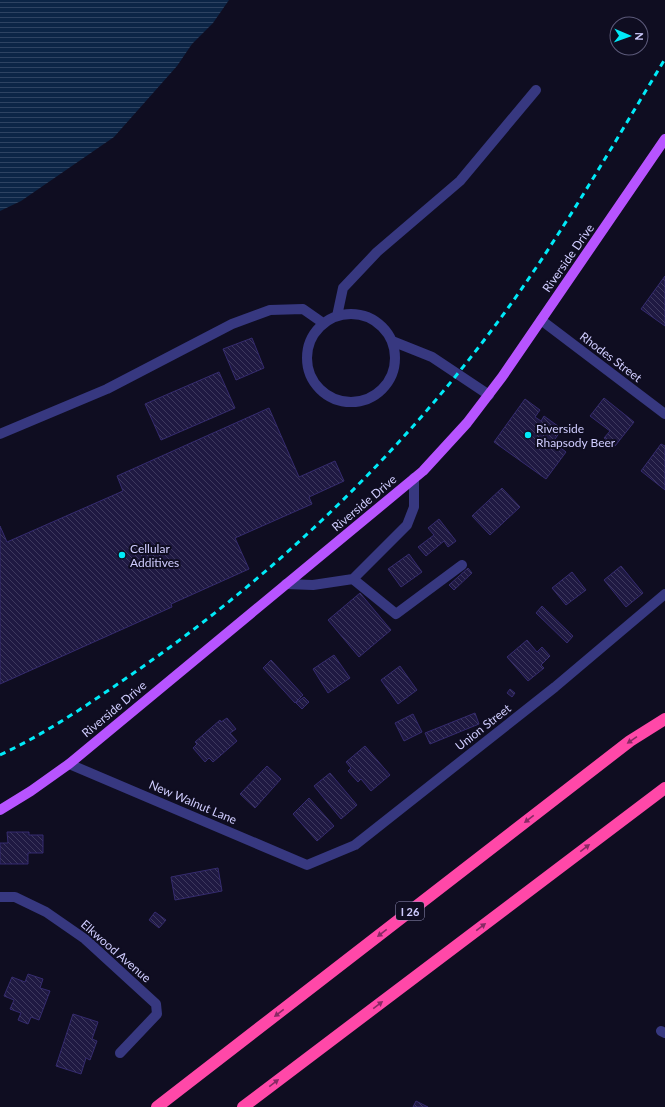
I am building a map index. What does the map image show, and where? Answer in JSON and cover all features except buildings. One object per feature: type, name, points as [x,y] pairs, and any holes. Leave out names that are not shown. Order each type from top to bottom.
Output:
[{"type":"highway","name":"I 26","points":[[157,1107],[630,741],[665,719]]},
{"type":"highway","points":[[243,1107],[665,788]]},
{"type":"main road","name":"Riverside Drive","points":[[0,810],[31,791],[68,764],[414,478],[467,423],[489,395],[665,139]]},
{"type":"street","points":[[337,316],[343,288],[377,252],[460,181],[536,90]]},
{"type":"street","points":[[0,434],[107,389],[232,324],[270,310],[303,309],[323,324]]},
{"type":"street","points":[[354,314],[370,318],[383,327],[392,341],[395,357],[393,373],[385,388],[372,398],[356,403],[340,402],[325,395],[314,383],[307,368],[307,351],[312,336],[323,324],[337,316],[354,314]]},
{"type":"street","name":"Rhodes Street","points":[[541,320],[665,414]]},
{"type":"street","points":[[392,341],[432,357],[489,395]]},
{"type":"street","points":[[286,584],[313,585],[353,579],[407,525],[414,507],[414,478]]},
{"type":"street","points":[[353,579],[396,614],[462,566]]},
{"type":"street","name":"Union Street","points":[[307,865],[355,845],[555,687],[665,594]]},
{"type":"street","name":"New Walnut Lane","points":[[68,764],[307,865]]},
{"type":"street","name":"Elkwood Avenue","points":[[0,897],[15,897],[46,912],[85,940],[156,1004],[157,1014],[120,1053]]},
{"type":"water","points":[[0,0],[229,0],[213,23],[192,44],[177,66],[114,137],[21,201],[0,211]]},
{"type":"railway","points":[[0,755],[70,716],[138,670],[190,632],[241,592],[291,549],[338,505],[384,458],[469,360],[508,308],[569,217],[665,59]]},
{"type":"place","name":"Riverside Rhapsody Beer","points":[[528,435]]},
{"type":"place","name":"Cellular Additives","points":[[122,555]]}]
